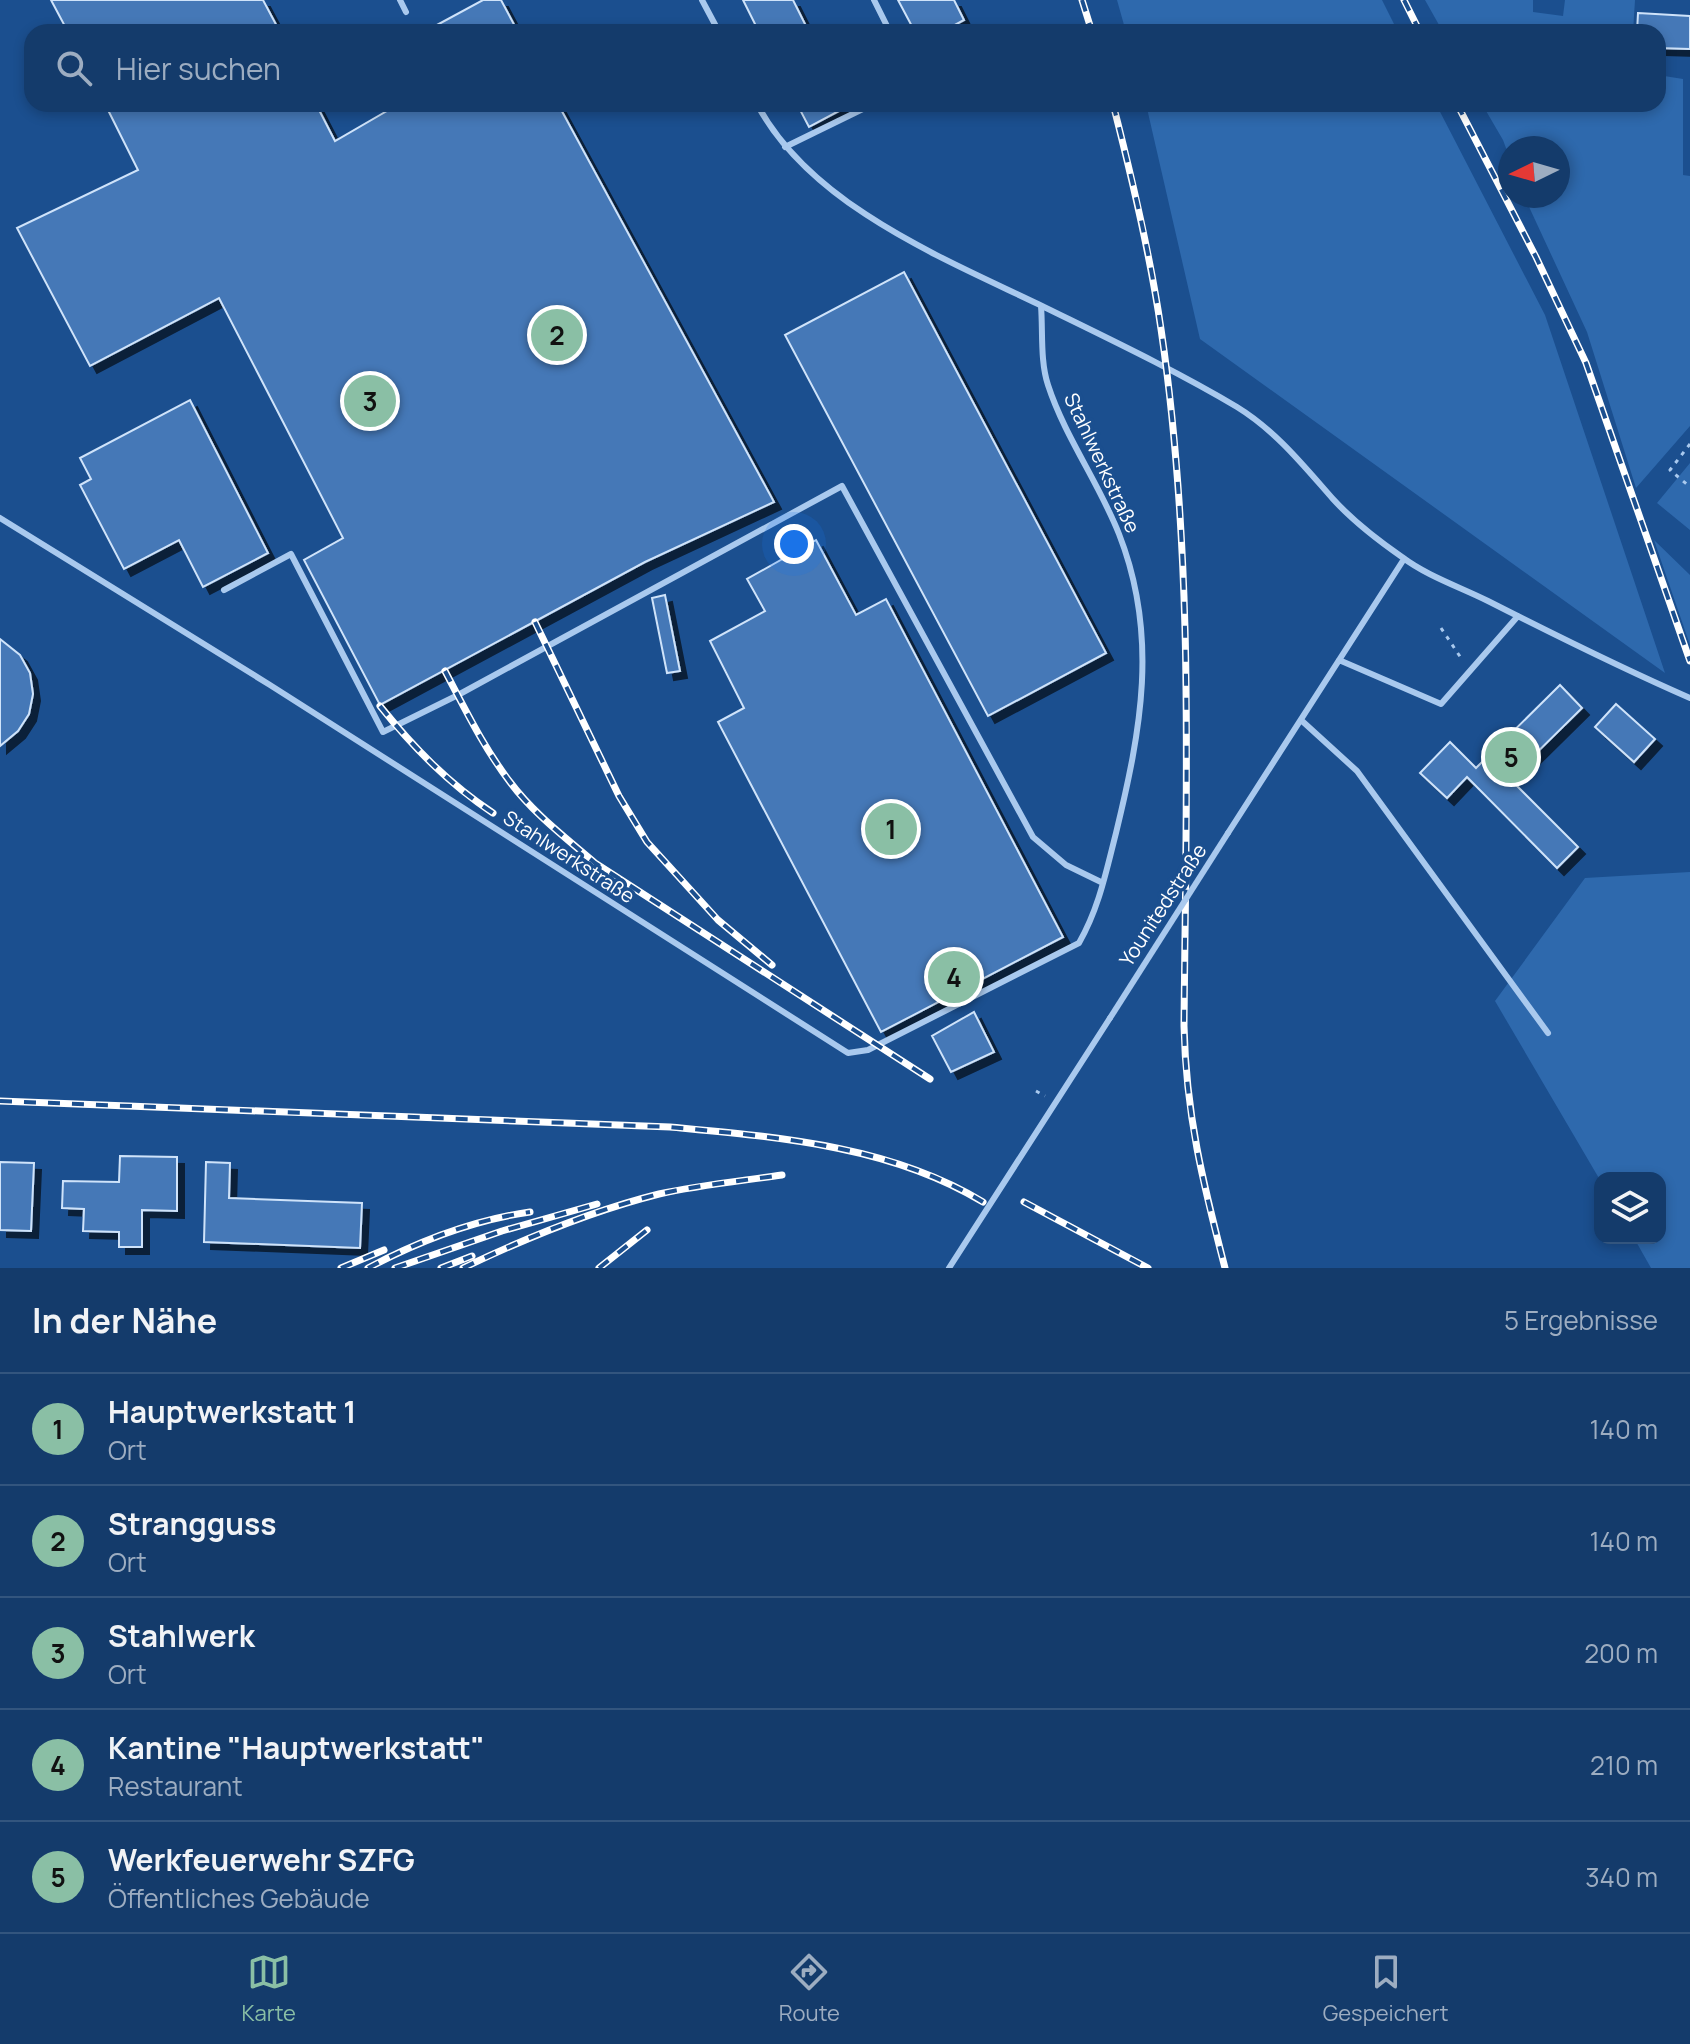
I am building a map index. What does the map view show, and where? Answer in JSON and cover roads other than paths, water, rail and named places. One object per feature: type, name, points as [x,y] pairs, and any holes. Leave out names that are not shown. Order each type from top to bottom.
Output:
[{"type":"lane","points":[[400,0],[406,12]]},
{"type":"lane","points":[[702,0],[715,24]]},
{"type":"lane","points":[[874,0],[886,24]]},
{"type":"lane","points":[[762,112],[785,147],[801,163],[890,230],[1154,362],[1239,409],[1272,433],[1335,501],[1404,559],[1632,673],[1690,698]]},
{"type":"lane","points":[[785,147],[857,112]]},
{"type":"lane","name":"Stahlwerkstraße","points":[[0,518],[270,685],[848,1053],[868,1050],[1079,943],[1094,917],[1130,774],[1141,707],[1144,638],[1138,597],[1118,532],[1047,383],[1041,306]]},
{"type":"lane","points":[[224,590],[291,554],[383,732],[458,695],[842,486],[1033,837],[1066,865],[1103,883]]},
{"type":"lane","name":"Younitedstraße","points":[[949,1268],[1404,559]]},
{"type":"lane","points":[[1339,660],[1441,704],[1518,616]]},
{"type":"lane","points":[[1301,720],[1362,778],[1548,1033]]},
{"type":"railway","points":[[1082,0],[1090,24]]},
{"type":"railway","points":[[1404,0],[1416,24]]},
{"type":"railway","points":[[1115,112],[1152,272],[1172,416],[1184,590],[1186,677],[1185,1058],[1197,1148],[1225,1268]]},
{"type":"railway","points":[[1461,112],[1536,257],[1586,363],[1690,661]]},
{"type":"railway","points":[[535,622],[619,796],[647,842],[718,920],[772,965]]},
{"type":"railway","points":[[445,671],[483,742],[510,782],[539,815],[595,863],[930,1079]]},
{"type":"railway","points":[[380,706],[432,764],[493,813]]},
{"type":"railway","points":[[0,1101],[710,1131],[791,1140],[871,1156],[947,1183],[983,1202]]},
{"type":"railway","points":[[463,1268],[559,1226],[634,1201],[689,1188],[782,1175]]},
{"type":"railway","points":[[1024,1202],[1148,1268]]},
{"type":"railway","points":[[395,1268],[502,1231],[597,1204]]},
{"type":"railway","points":[[368,1268],[447,1233],[488,1220],[530,1212]]},
{"type":"railway","points":[[599,1268],[647,1230]]},
{"type":"railway","points":[[341,1268],[384,1250]]},
{"type":"railway","points":[[441,1268],[472,1256]]},
{"type":"place","name":"Strangguss","points":[[557,335]]},
{"type":"place","name":"Stahlwerk","points":[[370,401]]},
{"type":"place","name":"Werkfeuerwehr SZFG","points":[[1511,757]]},
{"type":"place","name":"Hauptwerkstatt 1","points":[[891,829]]},
{"type":"place","name":"Kantine \"Hauptwerkstatt\"","points":[[954,977]]}]
